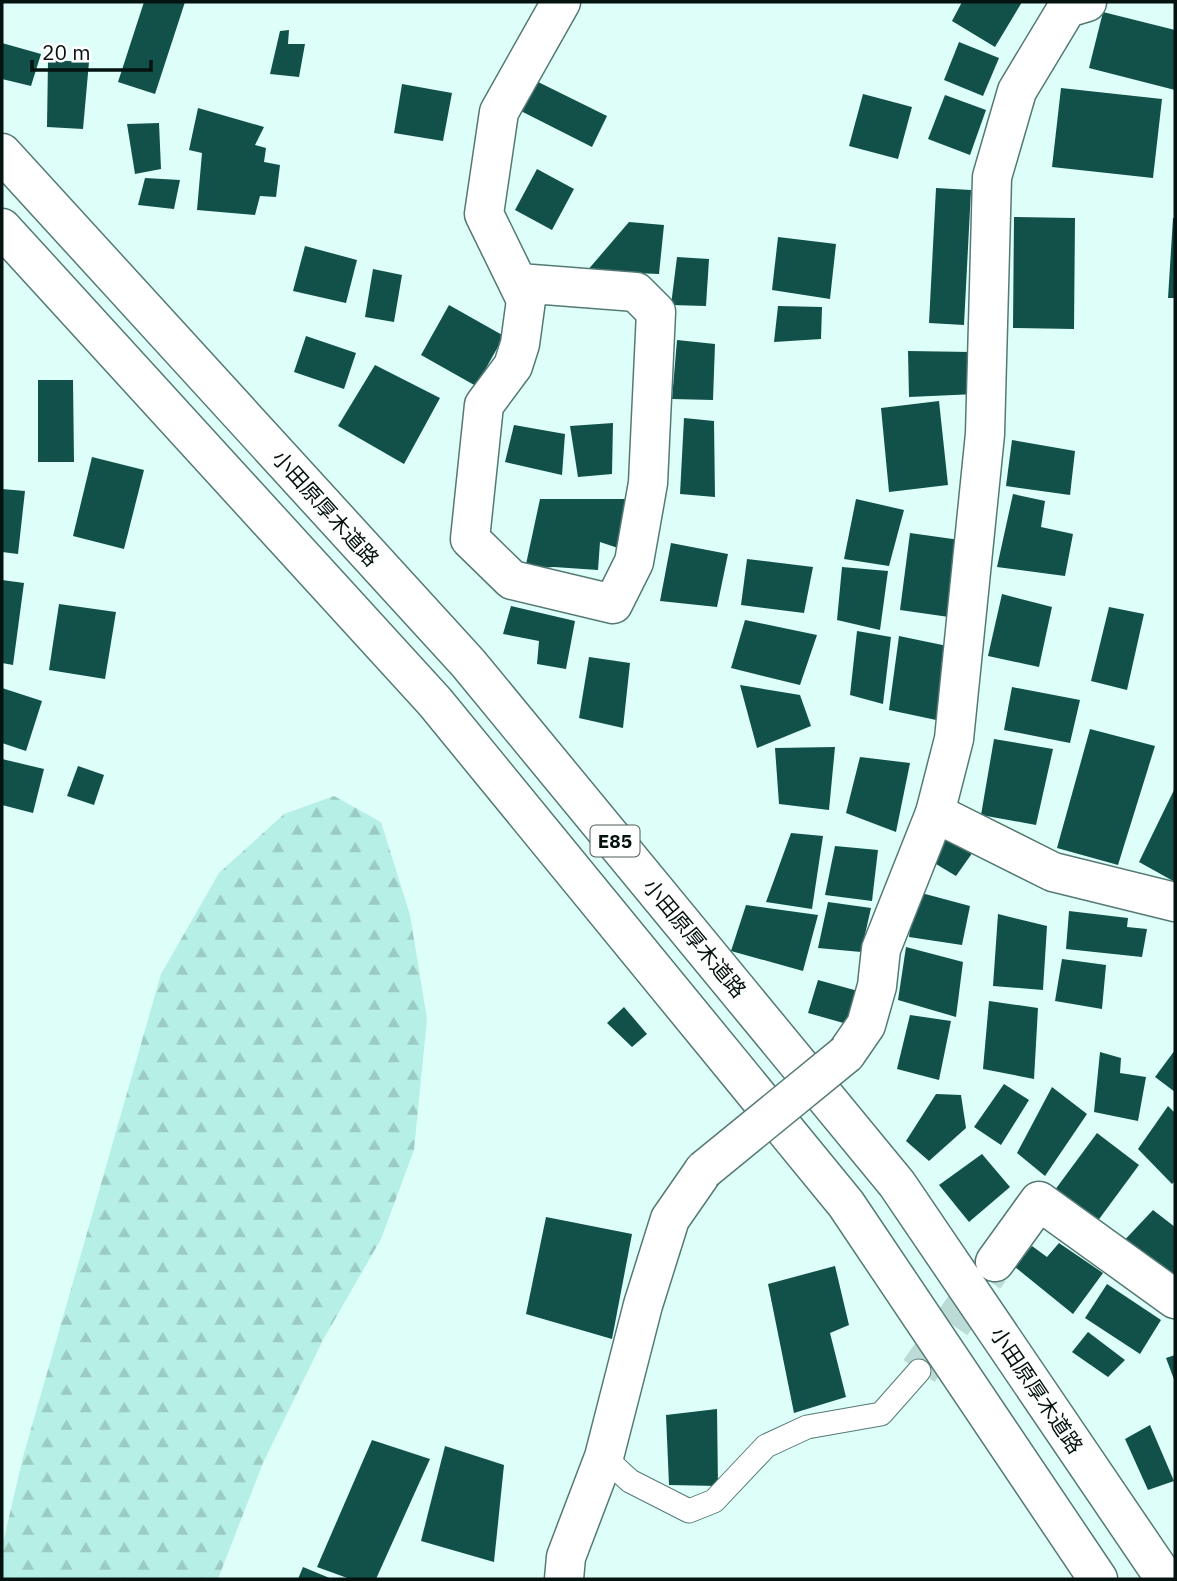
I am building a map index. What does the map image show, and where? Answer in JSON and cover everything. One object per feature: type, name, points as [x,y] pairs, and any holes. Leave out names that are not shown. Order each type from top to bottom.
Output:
[{"type":"main road","points":[[519,283],[636,292],[656,313],[648,483],[634,562],[613,604],[512,580],[470,539],[484,405],[513,366],[520,344],[526,300],[484,214],[499,112],[561,2]]},
{"type":"main road","points":[[564,1579],[566,1556],[604,1457],[643,1305],[670,1219],[704,1170],[846,1054],[866,1024],[877,986],[881,949],[935,813],[954,739],[984,448],[992,177],[1017,91],[1067,8],[1087,2]]},
{"type":"main road","name":"小田原厚木道路","points":[[2,153],[468,663],[897,1184],[1165,1579]]},
{"type":"main road","name":"E85","points":[[2,228],[435,702],[846,1204],[1098,1579]]},
{"type":"main road","points":[[935,813],[1053,873],[1175,902]]},
{"type":"main road","points":[[995,1262],[1039,1201],[1175,1299]]},
{"type":"lane","points":[[604,1457],[629,1481],[689,1511],[714,1501],[766,1446],[807,1427],[881,1414],[919,1371]]},
{"type":"green space","points":[[334,796],[381,822],[410,915],[427,1019],[414,1150],[381,1239],[323,1340],[263,1463],[218,1579],[2,1579],[2,1547],[23,1457],[161,974],[219,873],[284,814]]},
{"type":"building","points":[[144,2],[185,2],[155,94],[118,82]]},
{"type":"building","points":[[962,2],[1022,2],[995,47],[952,21]]},
{"type":"building","points":[[1103,12],[1175,30],[1175,90],[1089,68]]},
{"type":"building","points":[[289,30],[288,44],[305,44],[299,77],[270,74],[280,31]]},
{"type":"building","points":[[959,42],[999,58],[983,96],[944,80]]},
{"type":"building","points":[[2,43],[41,54],[31,86],[2,79]]},
{"type":"building","points":[[48,60],[89,62],[83,129],[47,127]]},
{"type":"building","points":[[526,76],[607,116],[592,147],[511,106]]},
{"type":"building","points":[[402,84],[452,93],[443,141],[394,133]]},
{"type":"building","points":[[1061,88],[1162,99],[1153,178],[1052,167]]},
{"type":"building","points":[[863,94],[912,107],[898,159],[849,146]]},
{"type":"building","points":[[945,95],[986,110],[970,155],[928,139]]},
{"type":"building","points":[[198,108],[264,127],[255,145],[266,148],[264,162],[280,165],[276,197],[260,196],[255,215],[197,210],[202,153],[189,150]]},
{"type":"building","points":[[159,123],[161,169],[135,174],[127,124]]},
{"type":"building","points":[[537,169],[574,189],[552,230],[515,210]]},
{"type":"building","points":[[145,178],[180,180],[174,209],[138,205]]},
{"type":"building","points":[[936,188],[971,190],[964,325],[929,323]]},
{"type":"building","points":[[1014,217],[1075,218],[1074,329],[1013,328]]},
{"type":"building","points":[[1173,218],[1175,298],[1168,298]]},
{"type":"building","points":[[629,222],[664,225],[659,274],[587,271]]},
{"type":"building","points":[[778,237],[836,244],[830,299],[772,290]]},
{"type":"building","points":[[305,246],[357,260],[346,303],[293,291]]},
{"type":"building","points":[[677,257],[709,259],[706,306],[671,305]]},
{"type":"building","points":[[373,269],[402,275],[394,322],[365,317]]},
{"type":"building","points":[[449,305],[504,336],[476,386],[421,355]]},
{"type":"building","points":[[778,306],[822,307],[821,339],[774,342]]},
{"type":"building","points":[[306,336],[356,353],[344,389],[294,372]]},
{"type":"building","points":[[677,340],[715,344],[713,400],[672,399]]},
{"type":"building","points":[[908,351],[972,352],[976,394],[909,397]]},
{"type":"building","points":[[375,365],[440,398],[404,464],[338,426]]},
{"type":"building","points":[[38,380],[73,380],[74,462],[38,462]]},
{"type":"building","points":[[939,401],[948,485],[889,492],[881,408]]},
{"type":"building","points":[[684,418],[714,421],[715,497],[680,494]]},
{"type":"building","points":[[613,423],[612,474],[578,477],[570,426]]},
{"type":"building","points":[[514,425],[565,434],[562,475],[505,462]]},
{"type":"building","points":[[1012,440],[1075,451],[1070,495],[1006,486]]},
{"type":"building","points":[[92,457],[144,470],[124,549],[73,536]]},
{"type":"building","points":[[2,489],[25,491],[18,554],[2,552]]},
{"type":"building","points":[[1013,494],[1045,501],[1041,527],[1073,534],[1065,576],[997,567]]},
{"type":"building","points":[[540,499],[632,499],[618,548],[600,542],[598,570],[554,567],[525,569]]},
{"type":"building","points":[[856,499],[904,510],[889,566],[844,559]]},
{"type":"building","points":[[910,533],[960,540],[949,617],[900,610]]},
{"type":"building","points":[[671,543],[728,554],[717,607],[660,601]]},
{"type":"building","points":[[747,559],[813,567],[804,613],[741,605]]},
{"type":"building","points":[[842,567],[888,571],[880,630],[837,620]]},
{"type":"building","points":[[2,580],[24,583],[13,665],[2,663]]},
{"type":"building","points":[[1002,594],[1052,607],[1039,667],[988,656]]},
{"type":"building","points":[[59,604],[116,612],[105,679],[49,670]]},
{"type":"building","points":[[511,606],[575,621],[566,669],[537,664],[539,641],[503,634]]},
{"type":"building","points":[[1109,607],[1144,614],[1127,690],[1091,681]]},
{"type":"building","points":[[745,620],[817,635],[800,685],[731,668]]},
{"type":"building","points":[[857,631],[891,637],[883,704],[850,695]]},
{"type":"building","points":[[899,636],[952,647],[941,721],[889,710]]},
{"type":"building","points":[[589,657],[630,663],[623,728],[579,718]]},
{"type":"building","points":[[740,685],[800,695],[811,726],[757,748]]},
{"type":"building","points":[[1012,687],[1080,700],[1070,743],[1004,730]]},
{"type":"building","points":[[2,688],[42,701],[26,751],[2,743]]},
{"type":"building","points":[[1090,729],[1155,746],[1118,865],[1057,848]]},
{"type":"building","points":[[994,739],[1053,749],[1036,825],[981,815]]},
{"type":"building","points":[[835,747],[829,810],[779,804],[775,748]]},
{"type":"building","points":[[860,757],[910,763],[896,832],[846,813]]},
{"type":"building","points":[[2,759],[44,769],[33,813],[2,805]]},
{"type":"building","points":[[78,766],[104,775],[94,805],[67,796]]},
{"type":"building","points":[[1175,788],[1175,882],[1139,862]]},
{"type":"building","points":[[939,831],[973,852],[956,876],[926,858]]},
{"type":"building","points":[[791,833],[823,836],[812,909],[766,902]]},
{"type":"building","points":[[835,846],[878,850],[872,901],[825,895]]},
{"type":"building","points":[[914,891],[970,906],[962,945],[909,937]]},
{"type":"building","points":[[828,902],[871,908],[861,952],[818,948]]},
{"type":"building","points":[[746,905],[818,915],[803,971],[731,951]]},
{"type":"building","points":[[1069,911],[1128,918],[1127,927],[1147,929],[1142,957],[1066,949]]},
{"type":"building","points":[[998,914],[1047,926],[1043,990],[993,986]]},
{"type":"building","points":[[906,947],[963,962],[956,1017],[898,1000]]},
{"type":"building","points":[[1062,959],[1106,965],[1102,1009],[1055,1001]]},
{"type":"building","points":[[818,980],[858,991],[847,1024],[808,1013]]},
{"type":"building","points":[[989,1001],[1038,1008],[1034,1079],[983,1069]]},
{"type":"building","points":[[624,1007],[647,1034],[632,1047],[607,1023]]},
{"type":"building","points":[[910,1015],[951,1021],[939,1080],[897,1069]]},
{"type":"building","points":[[1175,1050],[1175,1092],[1155,1077]]},
{"type":"building","points":[[1100,1052],[1121,1058],[1120,1073],[1146,1077],[1138,1121],[1094,1112]]},
{"type":"building","points":[[1004,1084],[1029,1100],[1001,1145],[974,1127]]},
{"type":"building","points":[[1052,1087],[1087,1114],[1045,1176],[1017,1153]]},
{"type":"building","points":[[936,1094],[961,1095],[966,1128],[929,1161],[906,1141]]},
{"type":"building","points":[[1168,1106],[1175,1113],[1175,1181],[1172,1184],[1138,1149]]},
{"type":"building","points":[[1097,1133],[1139,1165],[1094,1226],[1049,1198]]},
{"type":"building","points":[[982,1154],[1010,1187],[969,1222],[939,1185]]},
{"type":"building","points":[[1153,1210],[1175,1227],[1175,1285],[1118,1247]]},
{"type":"building","points":[[546,1217],[632,1234],[612,1339],[526,1314]]},
{"type":"building","points":[[1059,1243],[1103,1273],[1073,1314],[1015,1267],[1032,1246],[1047,1257]]},
{"type":"building","points":[[835,1266],[849,1325],[830,1333],[846,1397],[794,1413],[768,1284]]},
{"type":"building","points":[[1107,1284],[1161,1320],[1140,1354],[1085,1318]]},
{"type":"building","points":[[1088,1332],[1125,1360],[1108,1377],[1072,1352]]},
{"type":"building","points":[[1175,1355],[1175,1382],[1166,1358]]},
{"type":"building","points":[[717,1409],[718,1486],[669,1485],[666,1415]]},
{"type":"building","points":[[1150,1425],[1174,1481],[1148,1490],[1125,1439]]},
{"type":"building","points":[[372,1440],[430,1459],[376,1579],[350,1579],[317,1567]]},
{"type":"building","points":[[445,1446],[504,1465],[494,1562],[421,1541]]},
{"type":"building","points":[[303,1567],[332,1579],[298,1579]]},
{"type":"tunnel","points":[[919,1371],[990,1270]]}]
